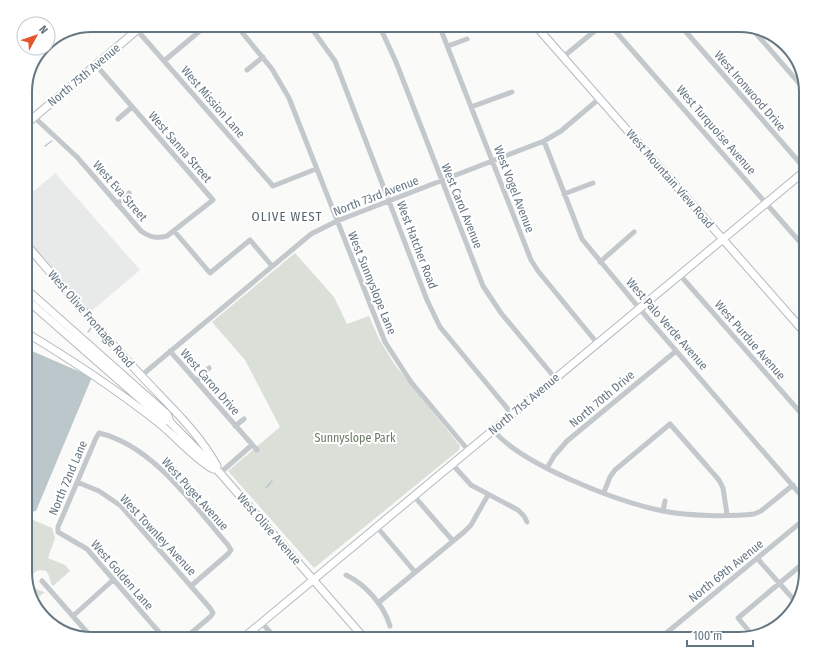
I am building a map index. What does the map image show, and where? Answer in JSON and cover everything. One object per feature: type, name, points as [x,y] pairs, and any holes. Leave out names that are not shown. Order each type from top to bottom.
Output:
[{"type":"main road","name":"North 75th Avenue","points":[[34,117],[135,32]]},
{"type":"main road","name":"West Mountain View Road","points":[[541,32],[799,326]]},
{"type":"main road","name":"North 71st Avenue","points":[[251,632],[799,176]]},
{"type":"main road","name":"West Olive Frontage Road","points":[[32,251],[209,452],[220,473]]},
{"type":"main road","name":"West Olive Avenue","points":[[32,294],[167,414],[170,422]]},
{"type":"main road","name":"West Olive Avenue","points":[[32,304],[163,419],[170,422],[220,473],[359,632]]},
{"type":"main road","points":[[32,336],[120,392],[158,422],[203,463],[220,473]]},
{"type":"street","name":"West Mission Lane","points":[[139,32],[273,186],[316,169]]},
{"type":"street","points":[[164,61],[199,32]]},
{"type":"street","name":"West Sunnyslope Lane","points":[[242,32],[280,80],[289,98],[384,342],[411,382],[468,450]]},
{"type":"street","name":"West Hatcher Road","points":[[314,32],[335,61],[427,300],[440,327],[512,414]]},
{"type":"street","name":"West Carol Avenue","points":[[382,32],[396,62],[441,181],[489,296],[555,378]]},
{"type":"street","name":"West Vogel Avenue","points":[[442,32],[531,260],[538,271],[597,343]]},
{"type":"street","points":[[563,57],[593,32]]},
{"type":"street","name":"West Turquoise Avenue","points":[[616,32],[799,241]]},
{"type":"street","name":"West Ironwood Drive","points":[[686,32],[799,162]]},
{"type":"street","points":[[757,35],[798,82]]},
{"type":"street","points":[[448,46],[467,39]]},
{"type":"street","points":[[247,70],[263,57]]},
{"type":"street","name":"West Sanna Street","points":[[96,65],[213,200],[175,232]]},
{"type":"street","points":[[471,107],[512,92]]},
{"type":"street","name":"North 73rd Avenue","points":[[142,376],[311,234],[337,221],[544,141],[561,131],[600,98]]},
{"type":"street","name":"West Sanna Street","points":[[118,118],[132,107]]},
{"type":"street","name":"West Eva Street","points":[[34,117],[77,157],[117,204],[147,235],[159,238],[175,232]]},
{"type":"street","name":"West Palo Verde Avenue","points":[[544,141],[582,239],[639,308],[799,492]]},
{"type":"street","points":[[564,194],[593,183]]},
{"type":"street","points":[[117,204],[129,193]]},
{"type":"street","points":[[175,232],[210,273],[250,240],[272,266]]},
{"type":"street","points":[[600,262],[634,232]]},
{"type":"street","name":"West Purdue Avenue","points":[[680,275],[799,411]]},
{"type":"street","name":"West Caron Drive","points":[[170,351],[257,450]]},
{"type":"street","name":"North 70th Drive","points":[[547,468],[554,456],[567,441],[676,351]]},
{"type":"street","points":[[196,381],[209,368]]},
{"type":"street","name":"West Caron Drive","points":[[235,426],[244,419]]},
{"type":"street","points":[[604,492],[610,477],[615,470],[670,424],[719,480],[723,488],[727,514]]},
{"type":"street","points":[[493,430],[511,448],[547,468],[632,503],[663,511],[688,514],[754,514],[761,511],[793,485]]},
{"type":"street","name":"North 72nd Lane","points":[[58,532],[58,527],[77,482],[96,438],[100,433]]},
{"type":"street","name":"West Puget Avenue","points":[[100,433],[133,448],[154,463],[171,480],[231,550],[191,586]]},
{"type":"street","points":[[220,473],[252,445]]},
{"type":"street","points":[[452,464],[466,481],[518,510],[527,522]]},
{"type":"street","name":"West Townley Avenue","points":[[77,482],[98,491],[121,506],[213,613],[192,632]]},
{"type":"street","points":[[378,604],[471,526],[488,494]]},
{"type":"street","points":[[414,496],[453,541]]},
{"type":"street","points":[[663,511],[665,501]]},
{"type":"street","name":"North 69th Avenue","points":[[668,632],[799,524]]},
{"type":"street","points":[[378,527],[415,572]]},
{"type":"street","name":"West Golden Lane","points":[[58,532],[87,549],[159,632]]},
{"type":"street","points":[[758,558],[793,598]]},
{"type":"street","points":[[749,631],[738,618],[799,567]]},
{"type":"street","points":[[346,575],[359,581],[386,614],[390,626]]},
{"type":"street","points":[[73,616],[113,580]]},
{"type":"street","points":[[42,581],[86,631]]},
{"type":"street","points":[[262,623],[270,632]]},
{"type":"shaded area","points":[[55,173],[140,270],[90,312],[32,247],[32,189],[34,191]]},
{"type":"shaded area","points":[[32,351],[92,377],[36,511],[32,512]]},
{"type":"green space","name":"Sunnyslope Park","points":[[295,253],[334,297],[347,324],[369,316],[379,339],[395,365],[460,446],[459,450],[314,568],[228,471],[280,427],[245,360],[212,322]]},
{"type":"green space","points":[[32,519],[52,528],[55,538],[48,558],[65,565],[70,571],[53,586],[46,571],[39,570],[32,576]]},
{"type":"green space","points":[[34,587],[39,590],[45,592],[38,598]]},
{"type":"waterway","points":[[45,146],[52,141]]},
{"type":"waterway","points":[[88,332],[91,328]]},
{"type":"waterway","points":[[266,488],[272,481]]},
{"type":"district","name":"OLIVE WEST","points":[[287,216]]}]
